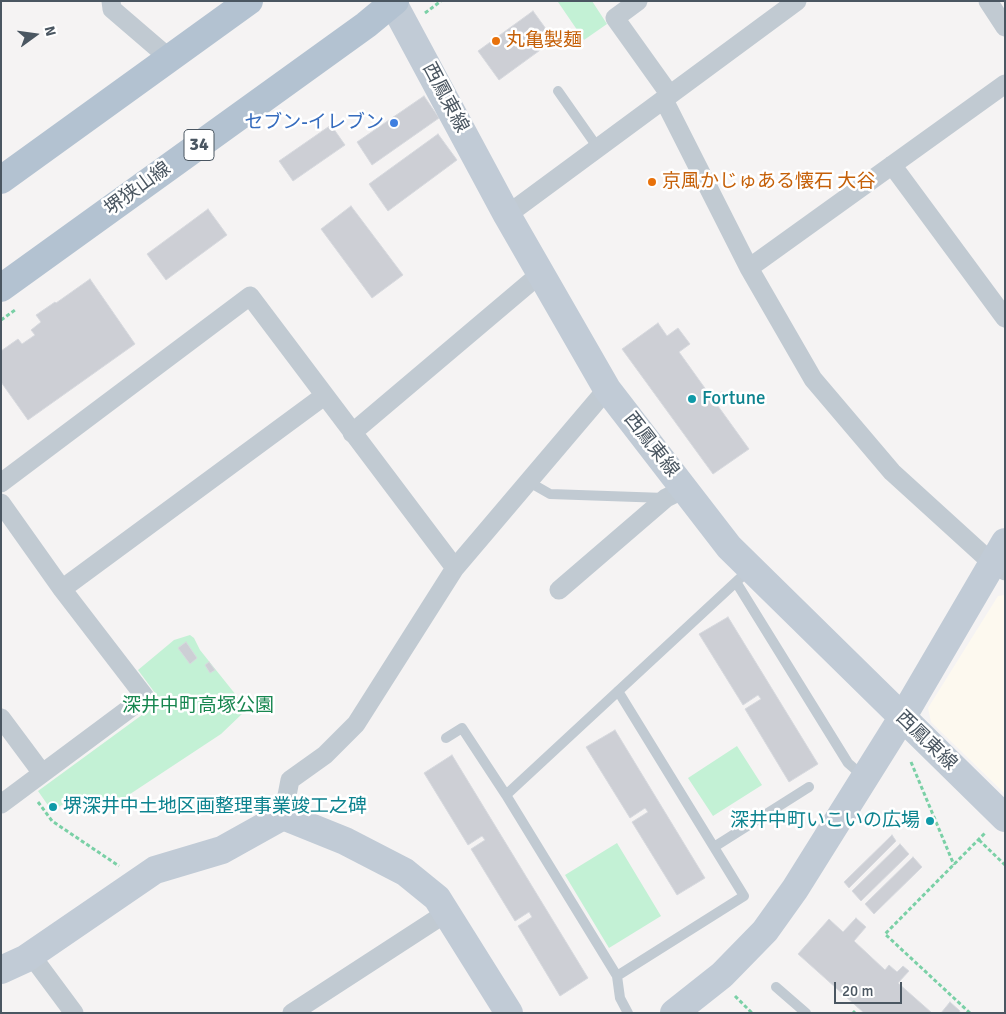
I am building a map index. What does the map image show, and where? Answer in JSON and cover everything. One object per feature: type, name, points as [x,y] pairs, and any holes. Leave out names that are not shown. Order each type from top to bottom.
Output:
[{"type":"main road","points":[[1,180],[249,1]]},
{"type":"main road","name":"堺狭山線","points":[[1,288],[366,25],[394,2]]},
{"type":"street","points":[[111,1],[112,9],[169,58]]},
{"type":"street","points":[[638,1],[615,18],[667,98],[749,268],[813,379],[892,472],[1001,559],[795,889],[765,931],[722,974],[674,1013]]},
{"type":"street","points":[[508,215],[797,1]]},
{"type":"street","points":[[988,1],[1005,26]]},
{"type":"street","name":"西鳳東線","points":[[394,2],[540,274],[607,388],[675,493],[729,547],[744,575],[902,718],[998,822]]},
{"type":"street","points":[[749,268],[1005,84]]},
{"type":"street","points":[[892,165],[1005,318]]},
{"type":"street","points":[[352,433],[540,274]]},
{"type":"street","points":[[1,483],[250,296],[455,568]]},
{"type":"street","points":[[1,970],[31,955],[155,870],[222,850],[283,816],[290,780],[325,755],[356,724],[455,568],[607,388]]},
{"type":"street","points":[[62,589],[324,396]]},
{"type":"street","points":[[559,590],[675,493]]},
{"type":"street","points":[[1,503],[62,589],[145,698],[1,804]]},
{"type":"street","points":[[1,718],[42,774]]},
{"type":"street","points":[[283,816],[345,841],[405,872],[437,898],[509,1013]]},
{"type":"street","points":[[292,1013],[446,913]]},
{"type":"street","points":[[31,955],[74,1013]]},
{"type":"lane","points":[[558,91],[598,148]]},
{"type":"lane","points":[[529,482],[550,494],[675,493]]},
{"type":"lane","points":[[506,795],[744,575],[848,763],[864,778]]},
{"type":"lane","points":[[617,976],[744,896],[618,691]]},
{"type":"lane","points":[[446,738],[462,728],[506,795],[617,976],[620,998],[628,1013]]},
{"type":"lane","points":[[714,848],[809,787]]},
{"type":"lane","points":[[776,987],[806,1013]]},
{"type":"path","points":[[420,18],[441,1]]},
{"type":"path","points":[[910,759],[954,865]]},
{"type":"path","points":[[26,785],[52,821],[140,880]]},
{"type":"path","points":[[970,1013],[885,934],[998,822]]},
{"type":"path","points":[[978,840],[1005,865]]},
{"type":"path","points":[[730,991],[752,1013]]},
{"type":"shaded area","points":[[1005,595],[1005,794],[931,722],[928,708],[998,596]]},
{"type":"green space","points":[[559,1],[592,1],[607,24],[584,40]]},
{"type":"green space","name":"深井中町高塚公園","points":[[190,635],[240,700],[243,713],[221,734],[118,802],[98,807],[79,807],[65,803],[52,811],[38,791],[161,701],[138,670],[174,640]]},
{"type":"green space","points":[[737,746],[762,785],[713,816],[688,778]]},
{"type":"green space","points":[[617,843],[661,916],[609,948],[565,875]]},
{"type":"building","points":[[533,11],[554,40],[499,80],[478,51]]},
{"type":"building","points":[[424,96],[439,118],[372,165],[357,142]]},
{"type":"building","points":[[331,125],[345,145],[293,181],[279,161]]},
{"type":"building","points":[[438,134],[457,160],[388,211],[369,184]]},
{"type":"building","points":[[351,206],[403,275],[372,298],[321,229]]},
{"type":"building","points":[[208,209],[227,235],[166,280],[147,254]]},
{"type":"building","points":[[90,279],[135,344],[28,420],[1,382],[1,351],[18,339],[22,344],[35,335],[31,330],[41,322],[36,315]]},
{"type":"building","name":"Fortune","points":[[658,323],[667,336],[678,328],[690,344],[679,352],[712,398],[721,392],[724,392],[727,396],[727,399],[718,406],[749,449],[713,474],[622,349]]},
{"type":"building","points":[[728,617],[818,764],[789,782],[745,709],[761,699],[758,695],[743,705],[699,634]]},
{"type":"building","points":[[186,642],[197,658],[190,664],[178,648]]},
{"type":"building","points":[[209,662],[215,670],[210,673],[205,665]]},
{"type":"building","points":[[615,730],[705,878],[677,895],[632,822],[648,812],[645,808],[630,818],[586,747]]},
{"type":"building","points":[[452,755],[588,978],[560,996],[518,926],[532,917],[529,912],[515,921],[471,849],[485,840],[482,836],[468,845],[424,773]]},
{"type":"building","points":[[892,835],[896,841],[849,888],[844,882]]},
{"type":"building","points":[[900,844],[909,854],[861,901],[852,891]]},
{"type":"building","points":[[913,857],[922,867],[874,914],[865,904]]},
{"type":"building","points":[[856,918],[866,927],[854,941],[885,970],[889,965],[897,972],[903,966],[909,971],[898,983],[932,1013],[864,1013],[798,954],[829,919],[843,932]]},
{"type":"building","points":[[950,1002],[960,1011],[959,1013],[941,1013]]},
{"type":"place","name":"丸亀製麺","points":[[496,41]]},
{"type":"place","name":"セブン-イレブン","points":[[394,123]]},
{"type":"place","name":"京風かじゅある懐石 大谷","points":[[652,182]]},
{"type":"place","name":"Fortune","points":[[692,399]]},
{"type":"place","name":"堺深井中土地区画整理事業竣工之碑","points":[[53,807]]},
{"type":"place","name":"深井中町いこいの広場","points":[[930,821]]}]
